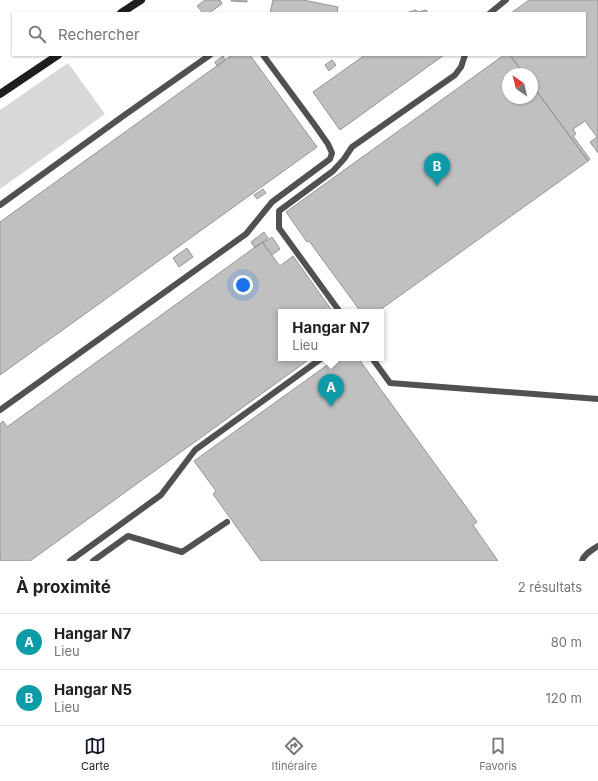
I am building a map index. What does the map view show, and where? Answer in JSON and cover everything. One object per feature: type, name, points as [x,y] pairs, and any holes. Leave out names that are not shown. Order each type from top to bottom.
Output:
[{"type":"main road","points":[[123,12],[141,0]]},
{"type":"main road","points":[[0,94],[57,56]]},
{"type":"lane","points":[[491,12],[506,0]]},
{"type":"lane","points":[[0,205],[209,56]]},
{"type":"lane","points":[[0,410],[246,234],[272,202],[330,160],[332,153],[328,144],[264,56]]},
{"type":"lane","points":[[338,309],[279,228],[279,211],[333,171],[352,147],[455,75],[461,67],[465,56]]},
{"type":"lane","points":[[70,561],[161,495],[195,450],[318,361]]},
{"type":"lane","points":[[374,361],[390,383],[598,399]]},
{"type":"lane","points":[[93,561],[128,536],[182,552],[227,522]]},
{"type":"lane","points":[[582,561],[585,555],[598,546]]},
{"type":"shaded area","points":[[68,63],[105,114],[0,189],[0,110]]},
{"type":"building","points":[[205,0],[220,0],[222,4],[210,12],[202,12],[197,6]]},
{"type":"building","points":[[247,0],[247,2],[231,1]]},
{"type":"building","points":[[273,0],[303,0],[338,7],[337,12],[270,12]]},
{"type":"building","points":[[529,0],[598,0],[598,153],[590,142],[597,137],[585,121],[573,129],[576,134],[573,136],[590,159],[588,161],[538,93],[538,68],[520,68],[511,56],[586,56],[586,12],[512,12]]},
{"type":"building","points":[[223,56],[225,60],[217,66],[215,62]]},
{"type":"building","points":[[231,56],[251,56],[317,147],[0,375],[0,222]]},
{"type":"building","points":[[364,56],[443,56],[340,130],[313,92]]},
{"type":"building","points":[[503,56],[511,56],[520,68],[502,68],[502,104],[538,104],[538,93],[588,161],[381,309],[359,309],[309,241],[307,242],[286,212]]},
{"type":"building","points":[[332,60],[336,65],[329,71],[325,65]]},
{"type":"building","points":[[263,189],[266,193],[257,199],[254,195]]},
{"type":"building","points":[[264,232],[268,238],[255,248],[251,242]]},
{"type":"building","points":[[272,237],[280,249],[272,255],[263,243]]},
{"type":"building","points":[[262,242],[280,266],[293,256],[331,309],[278,309],[278,361],[307,361],[30,561],[0,561],[0,424],[3,421],[7,427]]},
{"type":"building","points":[[187,248],[193,257],[179,267],[173,258]]},
{"type":"building","points":[[333,361],[360,361],[477,522],[473,525],[498,561],[261,561],[213,494],[216,491],[194,461]]},
{"type":"place","name":"Hangar N5","points":[[437,186]]},
{"type":"place","name":"Hangar N7","points":[[331,407]]}]
